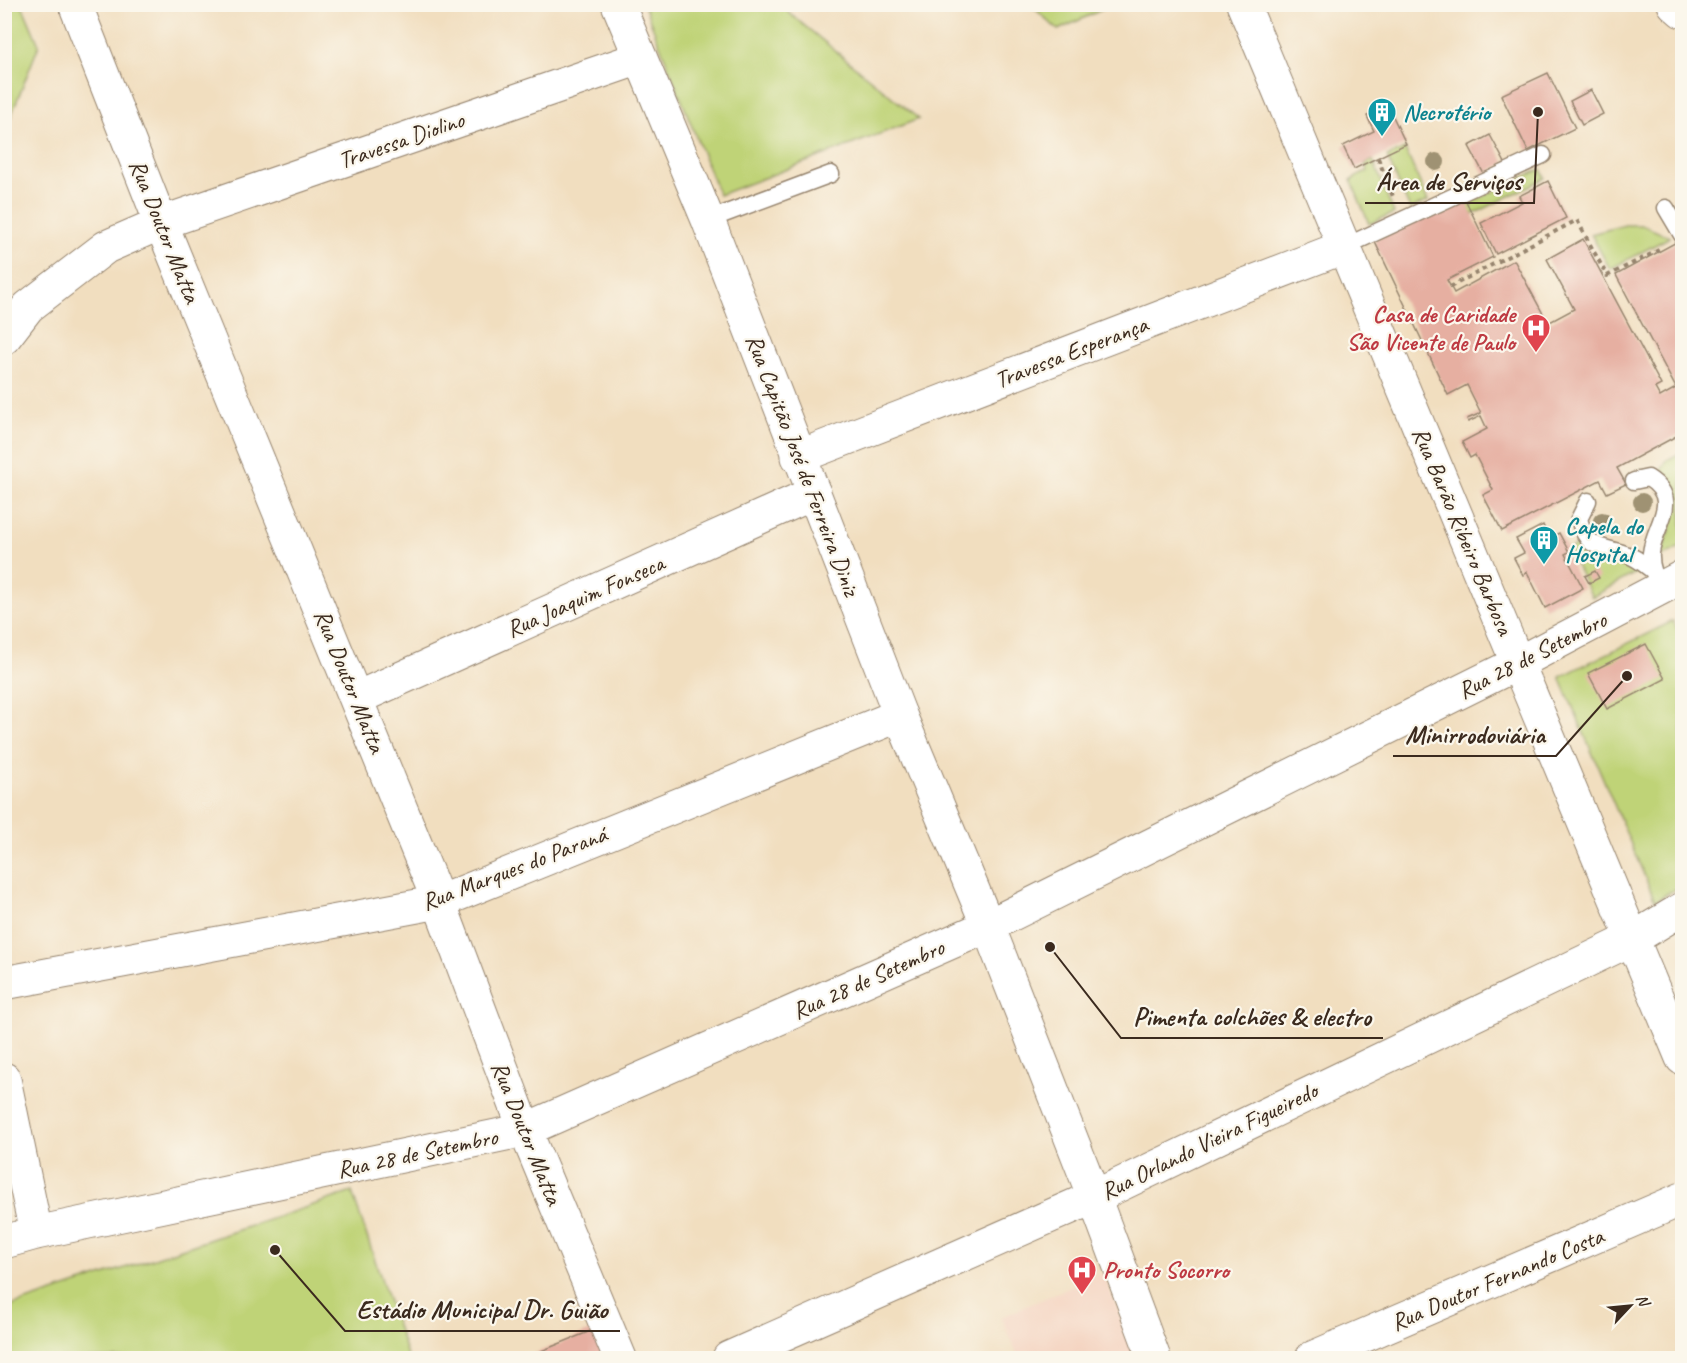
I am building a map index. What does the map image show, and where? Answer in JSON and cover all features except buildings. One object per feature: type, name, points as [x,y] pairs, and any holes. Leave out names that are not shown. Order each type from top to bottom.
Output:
[{"type":"street","name":"Rua Doutor Matta","points":[[75,4],[161,223],[439,902],[525,1131],[620,1359]]},
{"type":"street","name":"Rua Capitão José de Ferreira Diniz","points":[[618,4],[708,220],[798,457],[900,714],[988,926],[1094,1197],[1154,1359]]},
{"type":"street","name":"Rua Barão Ribeiro Barbosa","points":[[1243,4],[1683,1058]]},
{"type":"street","points":[[1674,4],[1683,11]]},
{"type":"street","name":"Travessa Diolino","points":[[4,338],[28,307],[106,247],[161,223],[640,58]]},
{"type":"street","name":"Travessa Esperança","points":[[798,457],[1344,247]]},
{"type":"street","name":"Rua Joaquim Fonseca","points":[[357,698],[814,493]]},
{"type":"street","name":"Rua 28 de Setembro","points":[[4,1242],[36,1233],[525,1131],[988,926],[1518,663],[1671,583]]},
{"type":"street","name":"Rua Marques do Paraná","points":[[4,983],[439,902],[900,714]]},
{"type":"street","name":"Rua Orlando Vieira Figueiredo","points":[[729,1359],[1094,1197],[1634,938],[1683,909]]},
{"type":"street","points":[[4,1079],[36,1233]]},
{"type":"street","name":"Rua Doutor Fernando Costa","points":[[1311,1359],[1683,1199]]},
{"type":"lane","points":[[1344,247],[1543,155]]},
{"type":"lane","points":[[708,220],[831,174]]},
{"type":"lane","points":[[1666,208],[1678,239]]},
{"type":"lane","points":[[1634,481],[1648,478],[1657,484],[1665,496],[1666,508],[1652,552],[1671,583]]},
{"type":"lane","points":[[1588,501],[1579,519],[1588,541],[1602,549],[1629,555],[1671,583]]},
{"type":"path","points":[[1378,158],[1403,220]]},
{"type":"path","points":[[1450,287],[1577,220],[1606,276],[1678,239]]},
{"type":"shaded area","name":"Pronto Socorro","points":[[1103,1273],[1137,1358],[1019,1358],[1001,1317]]},
{"type":"green space","points":[[5,4],[22,5],[39,45],[5,131]]},
{"type":"green space","points":[[644,5],[783,5],[789,13],[919,119],[719,195]]},
{"type":"green space","points":[[1031,5],[1112,5],[1058,30]]},
{"type":"green space","points":[[1405,149],[1428,201],[1410,209],[1387,157]]},
{"type":"green space","points":[[1373,160],[1394,213],[1369,224],[1351,180],[1368,171],[1365,164]]},
{"type":"green space","points":[[1541,169],[1545,178],[1472,215],[1466,204]]},
{"type":"green space","points":[[1625,225],[1642,225],[1670,237],[1610,269],[1591,234]]},
{"type":"green space","points":[[1682,452],[1682,546],[1662,557],[1674,511],[1673,500],[1662,469],[1667,460]]},
{"type":"green space","points":[[1582,542],[1641,570],[1592,597],[1568,550]]},
{"type":"green space","points":[[1673,621],[1682,638],[1682,885],[1655,901],[1560,677]]},
{"type":"green space","points":[[352,1192],[408,1358],[5,1358],[5,1308]]},
{"type":"place","name":"Área de Serviços","points":[[1538,112]]},
{"type":"place","name":"Necrotério","points":[[1382,138]]},
{"type":"place","name":"Casa de Caridade São Vicente de Paulo","points":[[1536,354]]},
{"type":"place","name":"Capela do Hospital","points":[[1544,566]]},
{"type":"place","name":"Minirrodoviária","points":[[1627,676]]},
{"type":"place","name":"Pimenta colchões & electro","points":[[1050,947]]},
{"type":"place","name":"Estádio Municipal Dr. Guião","points":[[275,1250]]},
{"type":"place","name":"Pronto Socorro","points":[[1082,1296]]}]
